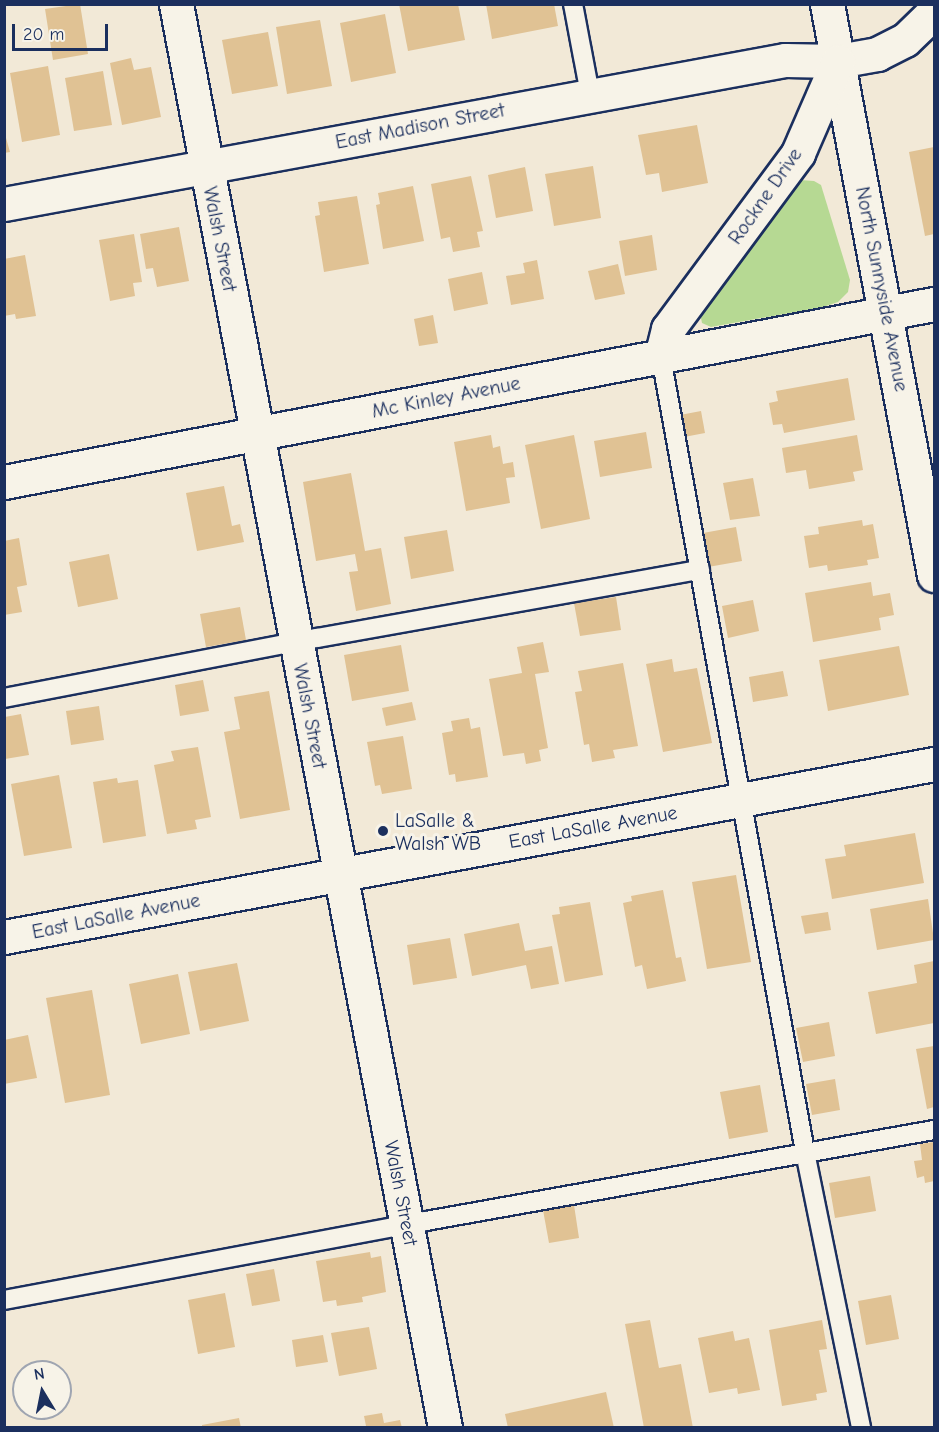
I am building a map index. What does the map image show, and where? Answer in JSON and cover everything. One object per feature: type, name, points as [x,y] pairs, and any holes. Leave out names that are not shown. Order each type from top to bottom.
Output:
[{"type":"street","name":"Walsh Street","points":[[176,4],[445,1428]]},
{"type":"street","name":"North Sunnyside Avenue","points":[[827,4],[887,312],[934,575]]},
{"type":"street","points":[[838,61],[877,54],[905,40],[934,12]]},
{"type":"street","name":"East Madison Street","points":[[4,204],[590,94],[785,60],[838,61]]},
{"type":"street","name":"Rockne Drive","points":[[661,357],[668,329],[798,153],[838,61]]},
{"type":"street","name":"Mc Kinley Avenue","points":[[4,482],[934,304]]},
{"type":"street","name":"East LaSalle Avenue","points":[[4,937],[934,764]]},
{"type":"lane","points":[[573,4],[590,94]]},
{"type":"lane","points":[[661,357],[805,1152],[861,1428]]},
{"type":"lane","points":[[4,698],[296,642],[700,570]]},
{"type":"lane","points":[[4,1300],[934,1130]]},
{"type":"green space","points":[[800,180],[814,181],[821,185],[850,280],[848,292],[838,302],[823,307],[711,327],[702,323],[700,313],[791,187]]},
{"type":"building","points":[[80,4],[88,54],[53,60],[45,9]]},
{"type":"building","points":[[399,4],[458,4],[465,40],[408,51]]},
{"type":"building","points":[[486,4],[554,4],[558,26],[492,39]]},
{"type":"building","points":[[385,14],[396,73],[351,82],[340,23]]},
{"type":"building","points":[[320,20],[332,86],[287,94],[276,27]]},
{"type":"building","points":[[268,32],[278,86],[232,94],[222,40]]},
{"type":"building","points":[[131,58],[134,70],[151,67],[161,117],[122,125],[110,63]]},
{"type":"building","points":[[48,66],[60,135],[22,142],[10,73]]},
{"type":"building","points":[[103,71],[112,125],[74,131],[65,78]]},
{"type":"building","points":[[697,125],[708,183],[662,192],[659,173],[646,175],[638,135]]},
{"type":"building","points":[[4,131],[10,152],[4,153]]},
{"type":"building","points":[[934,147],[934,234],[925,236],[909,152]]},
{"type":"building","points":[[593,166],[601,218],[554,226],[545,174]]},
{"type":"building","points":[[525,167],[533,211],[496,218],[488,175]]},
{"type":"building","points":[[471,176],[483,231],[477,232],[480,247],[453,252],[450,237],[441,239],[431,184]]},
{"type":"building","points":[[413,186],[424,241],[383,249],[376,205],[380,204],[378,193]]},
{"type":"building","points":[[357,196],[369,264],[324,272],[315,216],[320,215],[318,202]]},
{"type":"building","points":[[179,227],[189,281],[157,287],[153,268],[146,269],[140,234]]},
{"type":"building","points":[[134,234],[142,282],[133,283],[135,296],[110,301],[99,240]]},
{"type":"building","points":[[652,235],[657,270],[625,276],[619,241]]},
{"type":"building","points":[[25,255],[36,316],[16,319],[15,314],[4,316],[4,259]]},
{"type":"building","points":[[537,260],[544,299],[511,305],[506,276],[525,273],[523,263]]},
{"type":"building","points":[[618,264],[625,294],[595,300],[588,271]]},
{"type":"building","points":[[482,272],[488,304],[454,311],[448,279]]},
{"type":"building","points":[[433,315],[438,343],[419,346],[414,319]]},
{"type":"building","points":[[848,378],[855,420],[784,433],[782,424],[773,425],[769,403],[778,401],[776,391]]},
{"type":"building","points":[[701,411],[705,433],[684,437],[680,415]]},
{"type":"building","points":[[646,432],[652,468],[600,477],[594,441]]},
{"type":"building","points":[[491,435],[493,448],[500,446],[503,464],[513,462],[515,477],[506,478],[510,503],[466,511],[454,442]]},
{"type":"building","points":[[574,435],[590,519],[541,529],[525,445]]},
{"type":"building","points":[[857,435],[863,470],[853,472],[855,481],[809,489],[806,470],[786,473],[782,448]]},
{"type":"building","points":[[351,473],[365,551],[381,548],[391,604],[356,611],[349,572],[358,571],[355,554],[316,561],[303,482]]},
{"type":"building","points":[[753,478],[760,516],[730,520],[723,483]]},
{"type":"building","points":[[224,486],[232,526],[240,524],[244,542],[197,551],[186,493]]},
{"type":"building","points":[[862,520],[863,526],[873,524],[879,558],[867,560],[868,565],[828,571],[827,565],[809,568],[804,536],[819,534],[818,527]]},
{"type":"building","points":[[736,527],[742,561],[708,567],[703,533]]},
{"type":"building","points":[[447,530],[454,571],[411,579],[404,537]]},
{"type":"building","points":[[19,538],[27,585],[17,587],[22,612],[4,615],[4,541]]},
{"type":"building","points":[[109,554],[118,599],[78,607],[69,562]]},
{"type":"building","points":[[871,582],[873,596],[890,593],[894,615],[879,618],[881,630],[813,642],[805,593]]},
{"type":"building","points":[[616,597],[621,630],[580,636],[574,603]]},
{"type":"building","points":[[753,600],[759,631],[728,638],[722,606]]},
{"type":"building","points":[[240,607],[246,640],[206,647],[200,614]]},
{"type":"building","points":[[543,642],[549,672],[535,674],[548,748],[539,750],[541,761],[526,764],[524,753],[503,756],[489,679],[522,673],[517,647]]},
{"type":"building","points":[[401,645],[409,691],[352,701],[344,655]]},
{"type":"building","points":[[899,646],[909,695],[828,711],[819,660]]},
{"type":"building","points":[[672,659],[674,672],[697,668],[712,743],[663,752],[646,664]]},
{"type":"building","points":[[623,663],[638,746],[613,750],[615,758],[592,762],[589,744],[584,745],[575,692],[582,691],[578,671]]},
{"type":"building","points":[[783,671],[788,696],[753,702],[749,677]]},
{"type":"building","points":[[203,680],[209,711],[180,716],[175,685]]},
{"type":"building","points":[[269,691],[290,810],[240,819],[224,732],[240,729],[234,697]]},
{"type":"building","points":[[412,702],[416,720],[386,726],[382,708]]},
{"type":"building","points":[[99,706],[104,740],[71,745],[66,711]]},
{"type":"building","points":[[21,714],[29,755],[5,759],[5,717]]},
{"type":"building","points":[[469,718],[471,729],[480,727],[488,777],[456,782],[455,774],[449,775],[442,733],[453,731],[451,721]]},
{"type":"building","points":[[403,736],[412,789],[382,794],[380,785],[375,786],[367,742]]},
{"type":"building","points":[[198,747],[211,817],[195,820],[197,829],[167,834],[154,765],[174,761],[171,751]]},
{"type":"building","points":[[59,775],[72,848],[24,856],[11,784]]},
{"type":"building","points":[[117,778],[118,783],[138,780],[146,836],[103,843],[93,782]]},
{"type":"building","points":[[915,833],[924,883],[832,899],[825,859],[846,856],[844,845]]},
{"type":"building","points":[[736,875],[751,962],[707,969],[692,882]]},
{"type":"building","points":[[663,890],[676,958],[681,957],[686,981],[647,989],[642,965],[635,967],[623,903],[632,901],[631,896]]},
{"type":"building","points":[[928,899],[934,940],[877,950],[870,909]]},
{"type":"building","points":[[590,902],[603,975],[565,982],[552,915],[560,914],[559,907]]},
{"type":"building","points":[[828,912],[831,930],[805,934],[801,916]]},
{"type":"building","points":[[519,923],[525,951],[552,946],[559,984],[531,989],[526,965],[472,976],[464,934]]},
{"type":"building","points":[[450,938],[457,978],[413,985],[407,945]]},
{"type":"building","points":[[934,961],[934,1023],[876,1034],[868,992],[917,983],[914,965]]},
{"type":"building","points":[[237,963],[249,1021],[200,1031],[188,972]]},
{"type":"building","points":[[178,974],[190,1034],[141,1044],[129,984]]},
{"type":"building","points":[[92,990],[110,1095],[65,1103],[46,998]]},
{"type":"building","points":[[829,1022],[835,1056],[803,1062],[796,1028]]},
{"type":"building","points":[[28,1035],[37,1078],[4,1084],[4,1040]]},
{"type":"building","points":[[934,1046],[934,1107],[927,1109],[916,1049]]},
{"type":"building","points":[[835,1079],[840,1110],[812,1115],[806,1084]]},
{"type":"building","points":[[760,1085],[768,1132],[729,1139],[720,1092]]},
{"type":"building","points":[[934,1142],[934,1181],[925,1183],[924,1176],[917,1178],[914,1161],[922,1160],[920,1144]]},
{"type":"building","points":[[870,1176],[876,1211],[835,1218],[829,1183]]},
{"type":"building","points":[[574,1205],[579,1238],[549,1243],[543,1210]]},
{"type":"building","points":[[370,1252],[371,1258],[381,1256],[386,1292],[362,1297],[363,1302],[337,1306],[336,1300],[323,1302],[316,1261]]},
{"type":"building","points":[[274,1269],[280,1301],[252,1306],[246,1274]]},
{"type":"building","points":[[225,1293],[235,1347],[198,1354],[188,1300]]},
{"type":"building","points":[[891,1295],[899,1339],[866,1345],[858,1301]]},
{"type":"building","points":[[650,1320],[659,1368],[681,1364],[693,1428],[644,1428],[625,1324]]},
{"type":"building","points":[[822,1320],[827,1349],[819,1350],[827,1392],[816,1394],[817,1400],[782,1406],[769,1330]]},
{"type":"building","points":[[369,1327],[377,1369],[339,1376],[331,1333]]},
{"type":"building","points":[[733,1331],[735,1341],[749,1338],[760,1390],[738,1394],[737,1388],[709,1393],[698,1338]]},
{"type":"building","points":[[323,1335],[328,1362],[296,1367],[292,1340]]},
{"type":"building","points":[[606,1392],[614,1428],[508,1428],[505,1414]]},
{"type":"building","points":[[382,1413],[384,1423],[400,1420],[402,1428],[362,1428],[366,1426],[364,1416]]},
{"type":"building","points":[[239,1418],[241,1428],[202,1428],[202,1425]]},
{"type":"place","name":"LaSalle & Walsh WB","points":[[383,831]]}]
